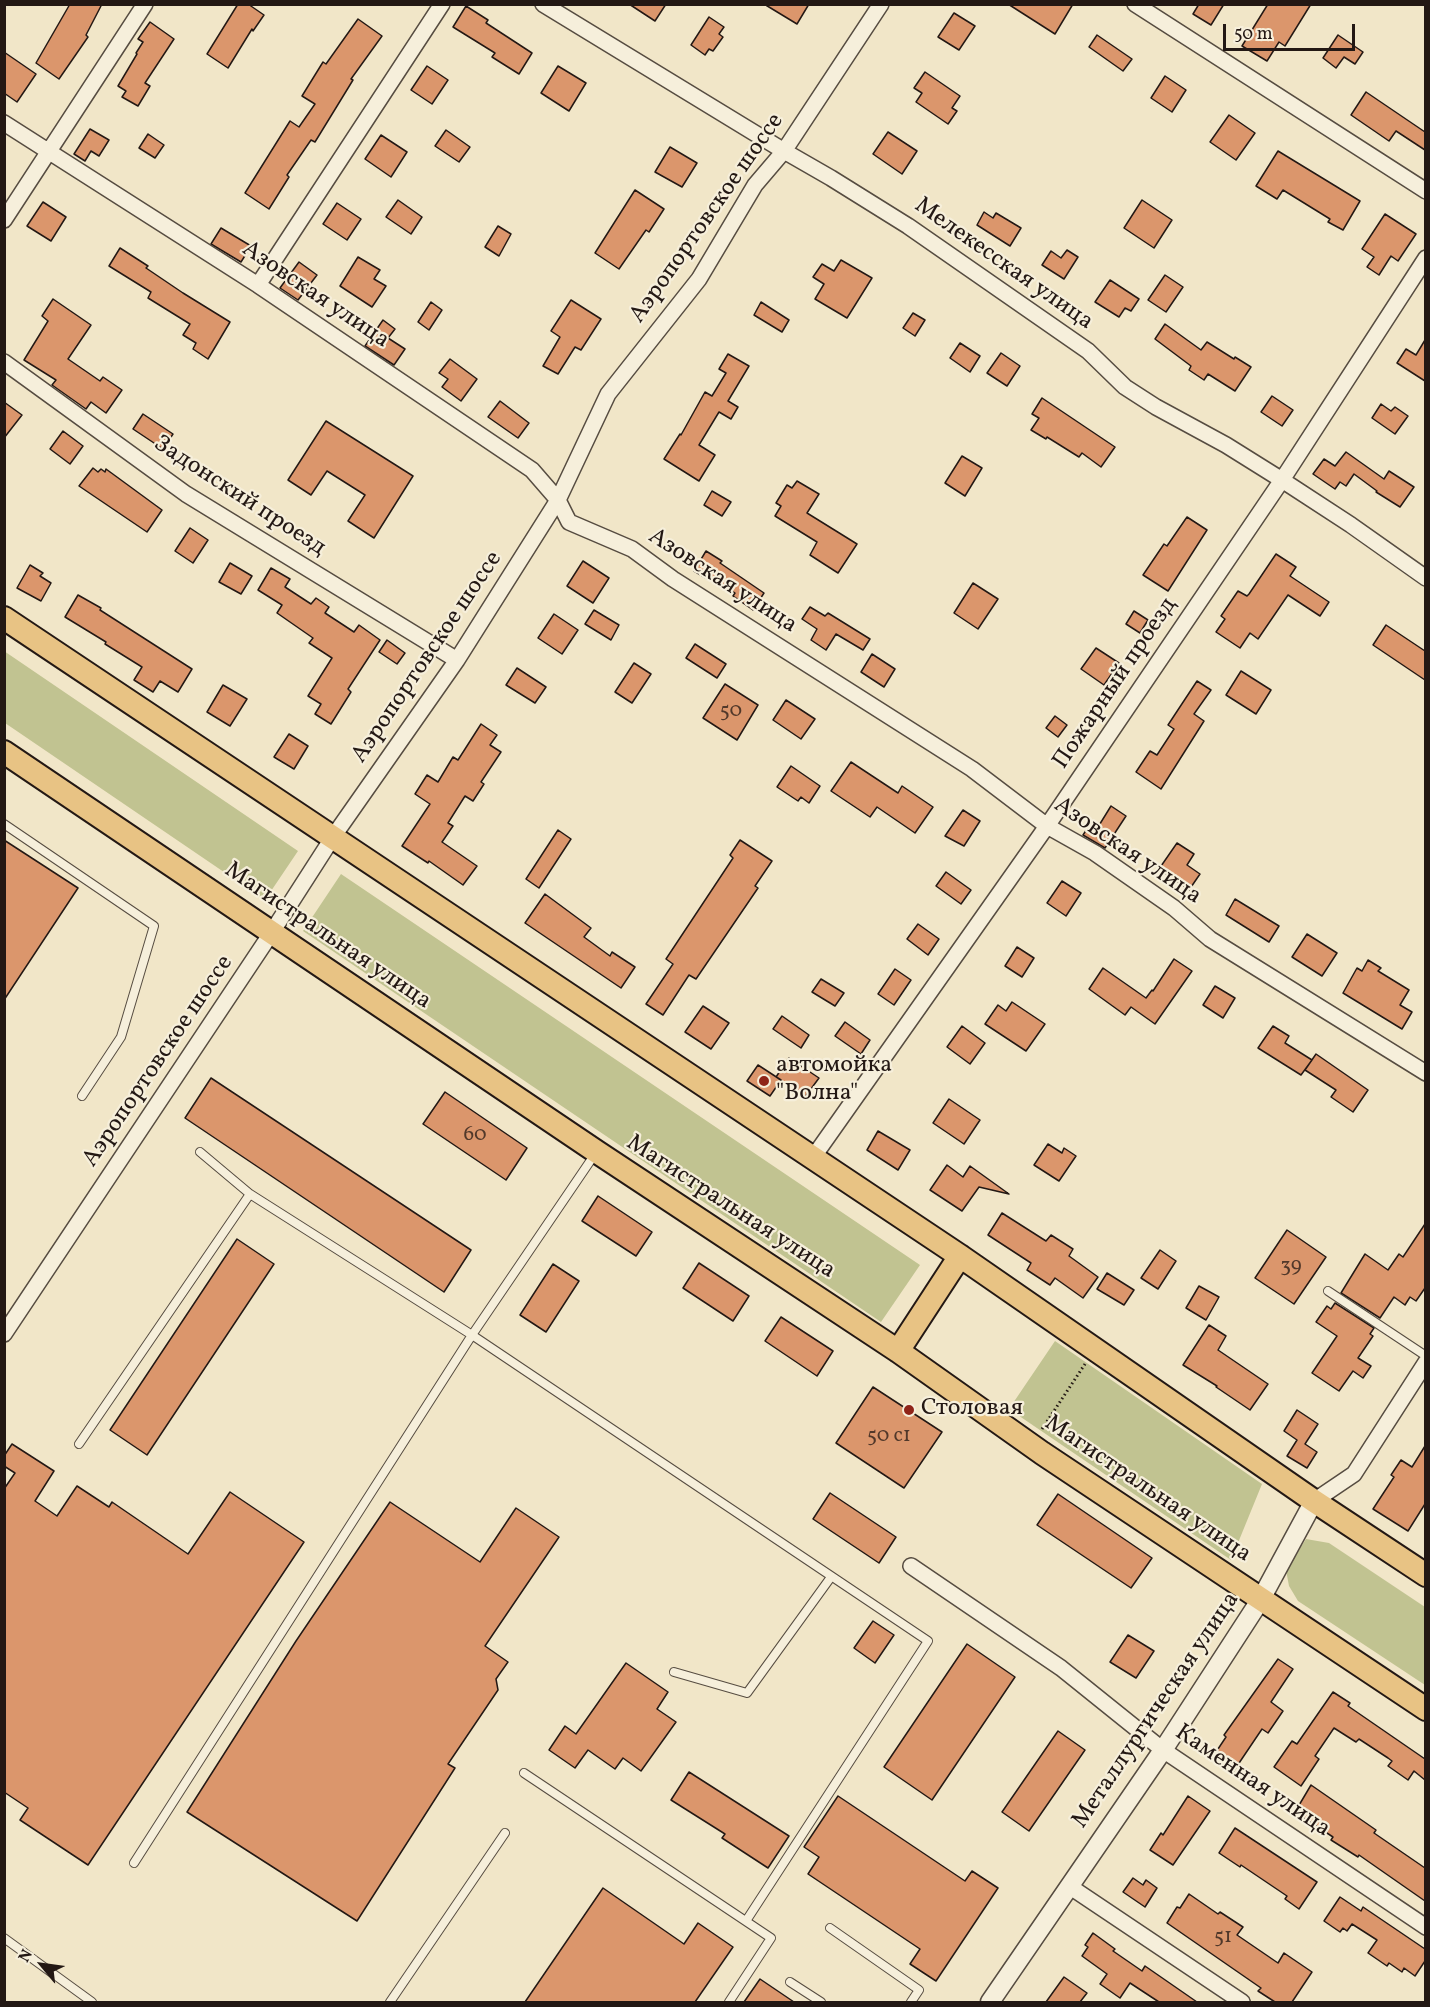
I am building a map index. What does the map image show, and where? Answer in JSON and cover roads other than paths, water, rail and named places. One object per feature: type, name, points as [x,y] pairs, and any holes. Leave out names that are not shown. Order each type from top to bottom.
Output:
[{"type":"main road","points":[[4,618],[960,1256],[1425,1575]]},
{"type":"main road","name":"Магистральная улица","points":[[4,752],[597,1152],[898,1351],[1031,1446],[1425,1709]]},
{"type":"main road","points":[[898,1351],[960,1256]]},
{"type":"street","points":[[4,220],[145,4]]},
{"type":"street","points":[[258,285],[442,4]]},
{"type":"street","name":"Мелекесская улица","points":[[543,4],[918,233],[1088,351],[1133,392],[1282,480],[1351,525],[1425,578]]},
{"type":"street","name":"Аэропортовское шоссе","points":[[4,1334],[333,837],[457,660],[558,500],[608,394],[699,279],[755,184],[784,151],[881,4]]},
{"type":"street","points":[[1135,4],[1425,191]]},
{"type":"street","name":"Азовская улица","points":[[4,123],[258,285],[532,470],[558,500],[569,522],[632,549],[673,579],[972,769],[1047,826],[1095,853],[1174,908],[1210,939],[1425,1073]]},
{"type":"street","name":"Пожарный проезд","points":[[812,1159],[1047,826],[1282,480],[1425,258]]},
{"type":"street","name":"Задонский проезд","points":[[4,362],[186,494],[457,660]]},
{"type":"street","name":"Металлургическая улица","points":[[990,2002],[1163,1750],[1261,1599],[1314,1501],[1354,1474],[1425,1362]]},
{"type":"street","name":"Каменная улица","points":[[911,1566],[1060,1668],[1163,1750],[1425,1927]]},
{"type":"street","points":[[1069,1886],[1242,2002]]},
{"type":"lane","points":[[4,824],[154,926],[121,1037],[82,1096]]},
{"type":"lane","points":[[200,1152],[250,1194],[472,1335],[928,1641],[746,1921]]},
{"type":"lane","points":[[134,1863],[472,1335],[597,1152]]},
{"type":"lane","points":[[79,1444],[250,1194]]},
{"type":"lane","points":[[1328,1291],[1425,1356]]},
{"type":"lane","points":[[674,1672],[747,1693],[831,1577]]},
{"type":"lane","points":[[524,1773],[771,1938],[729,2002]]},
{"type":"lane","points":[[390,2002],[505,1833]]},
{"type":"lane","points":[[830,1928],[919,1990],[911,2002]]},
{"type":"lane","points":[[4,1938],[92,2002]]},
{"type":"lane","points":[[790,1982],[821,2002]]},
{"type":"place","name":"автомойка \"Волна\"","points":[[764,1081]]},
{"type":"place","name":"Столовая","points":[[909,1410]]}]
